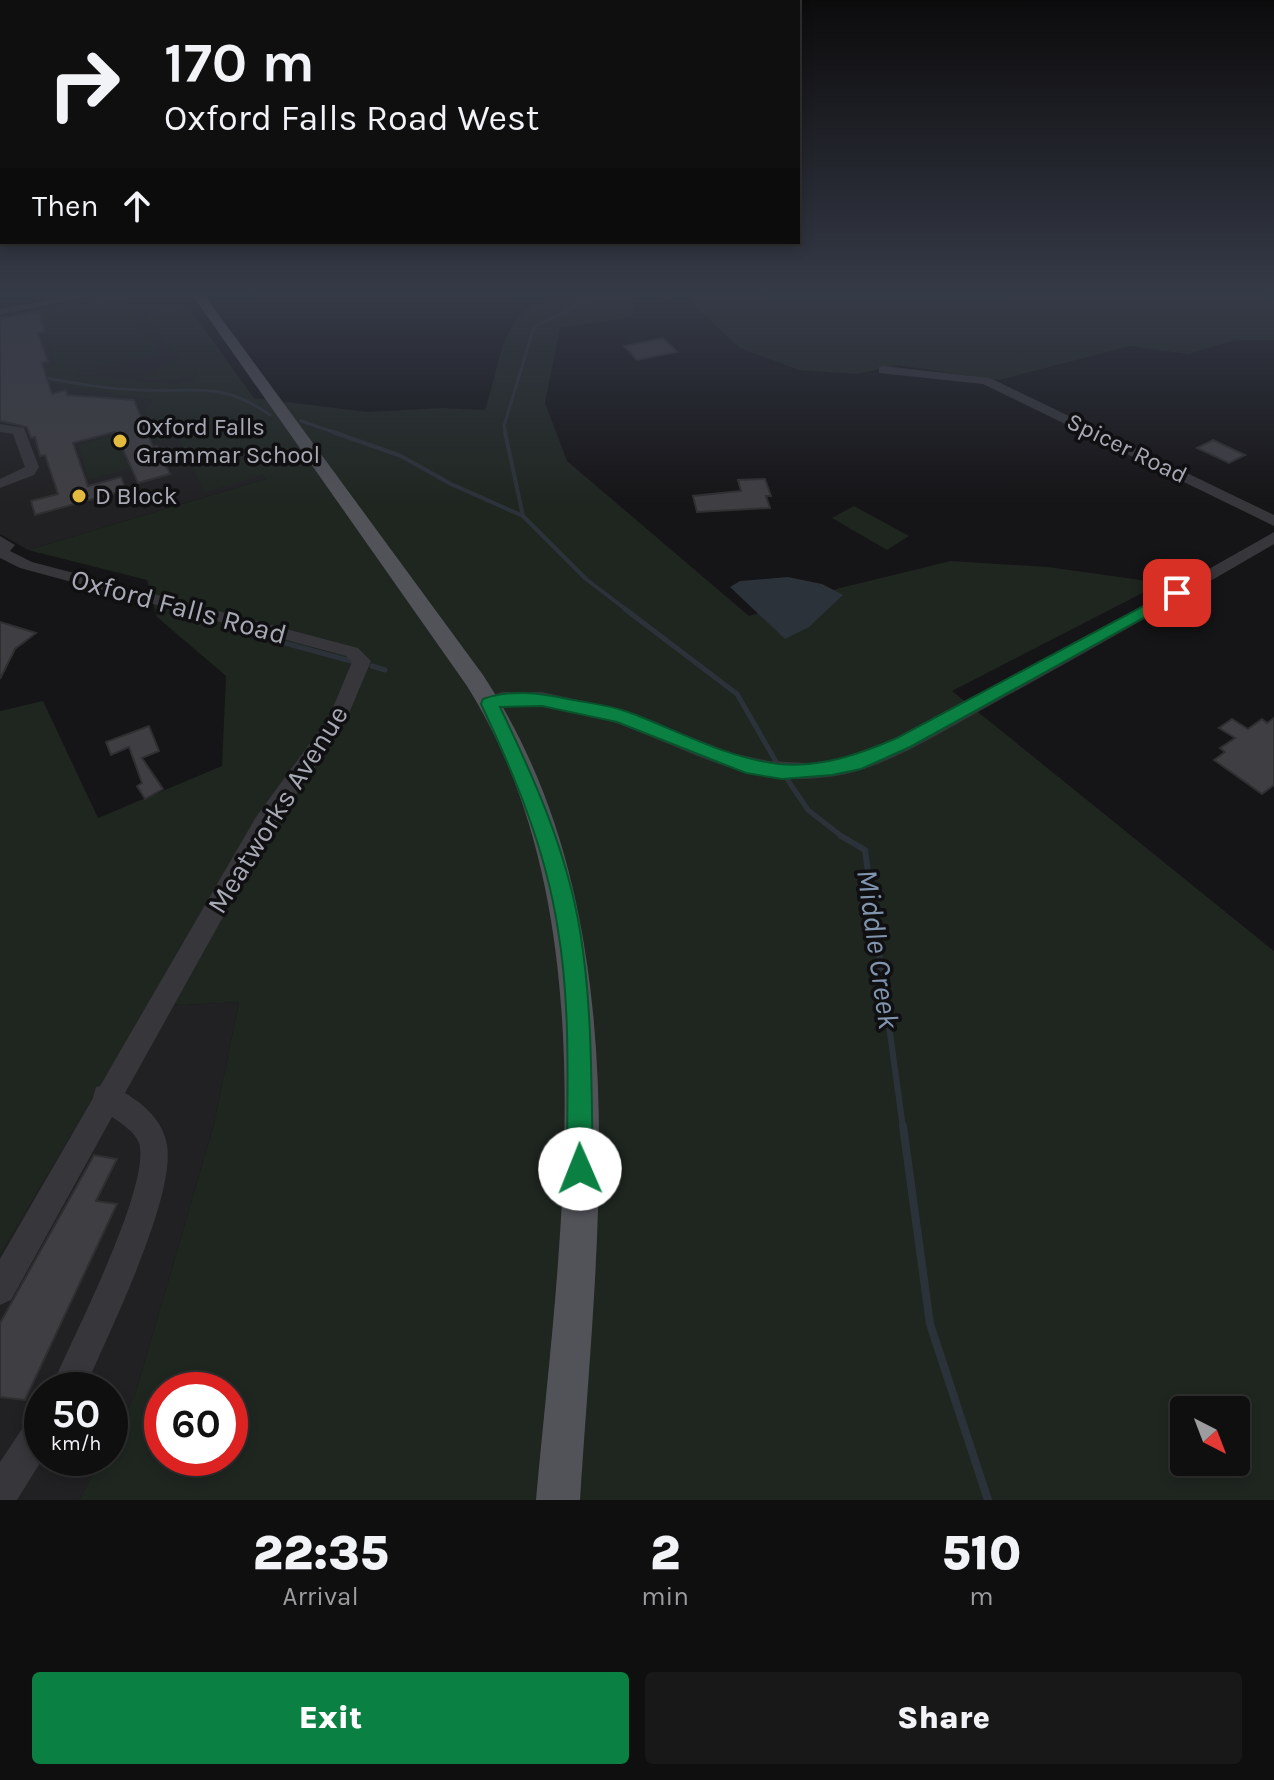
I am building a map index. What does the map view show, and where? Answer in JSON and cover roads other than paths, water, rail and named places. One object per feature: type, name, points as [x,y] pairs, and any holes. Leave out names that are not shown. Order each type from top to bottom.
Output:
[{"type":"main road","points":[[249,366],[489,704],[528,784],[551,849],[569,929],[578,1025],[580,1169],[558,1500]]},
{"type":"street","name":"Spicer Road","points":[[883,370],[986,381],[1274,521]]},
{"type":"street","points":[[0,428],[19,431],[32,467],[29,472],[0,484]]},
{"type":"street","points":[[489,704],[502,699],[558,703],[620,716],[746,765],[782,771],[809,771],[855,764],[904,742],[1107,634],[1274,537]]},
{"type":"street","points":[[0,541],[7,545],[0,552]]},
{"type":"street","name":"Oxford Falls Road","points":[[0,552],[26,565],[359,656]]},
{"type":"street","name":"Meatworks Avenue","points":[[0,1289],[106,1097],[264,823],[337,720],[362,661],[359,656]]},
{"type":"street","points":[[75,1372],[132,1240],[151,1174],[154,1146],[144,1122],[106,1097]]},
{"type":"street","points":[[0,1494],[24,1457]]},
{"type":"waterway","name":"Middle Creek","points":[[506,434],[504,426],[522,366]]},
{"type":"waterway","points":[[40,377],[114,388],[221,392],[270,415]]},
{"type":"waterway","points":[[301,421],[339,434]]},
{"type":"waterway","points":[[333,432],[401,456],[451,484],[523,516]]},
{"type":"waterway","name":"Middle Creek","points":[[505,432],[523,516]]},
{"type":"waterway","name":"Middle Creek","points":[[523,516],[586,579],[628,611]]},
{"type":"waterway","name":"Middle Creek","points":[[625,609],[737,694],[778,765]]},
{"type":"waterway","points":[[229,628],[351,661]]},
{"type":"waterway","points":[[372,666],[385,670]]},
{"type":"waterway","name":"Middle Creek","points":[[783,773],[808,810],[843,837]]},
{"type":"waterway","name":"Middle Creek","points":[[843,837],[865,850],[903,1128]]},
{"type":"waterway","name":"Middle Creek","points":[[903,1126],[930,1324],[988,1500]]},
{"type":"place","name":"Oxford Falls Grammar School","points":[[120,441]]},
{"type":"place","name":"D Block","points":[[79,496]]}]
